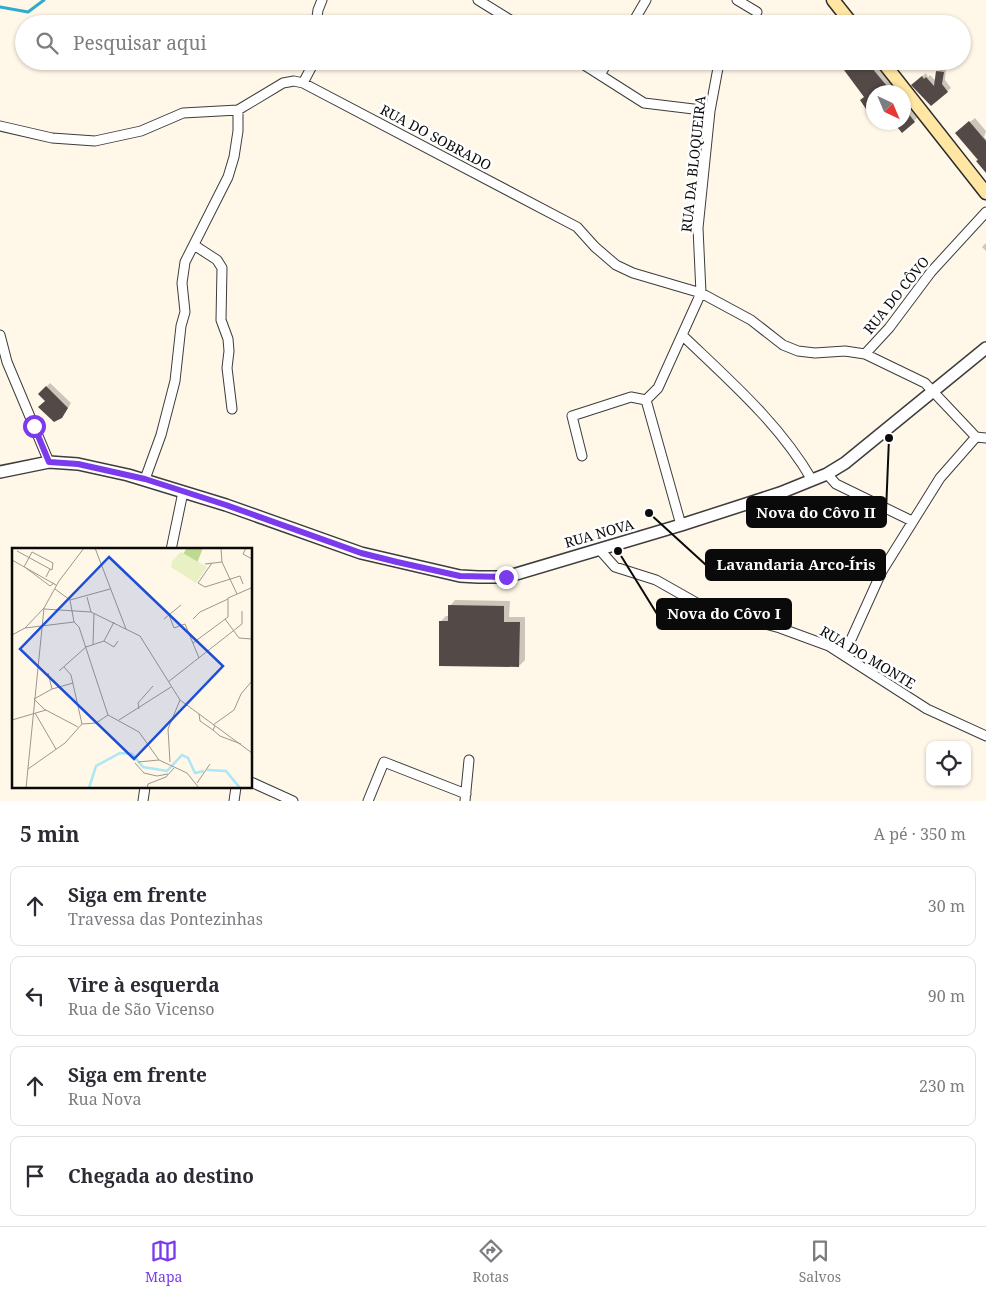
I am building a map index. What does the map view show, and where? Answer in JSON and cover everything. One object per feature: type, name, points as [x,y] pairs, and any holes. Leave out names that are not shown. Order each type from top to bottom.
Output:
[{"type":"main road","points":[[833,0],[845,15]]},
{"type":"main road","points":[[889,70],[986,193]]},
{"type":"street","points":[[317,15],[322,0]]},
{"type":"street","points":[[478,0],[503,15]]},
{"type":"street","points":[[637,15],[646,0]]},
{"type":"street","points":[[737,0],[757,12]]},
{"type":"street","points":[[0,126],[52,138],[95,141],[141,132],[183,113],[238,110],[283,83],[294,81],[303,83],[310,70]]},
{"type":"street","points":[[592,70],[644,103],[710,111]]},
{"type":"street","points":[[600,75],[603,70]]},
{"type":"street","name":"RUA DA BLOQUEIRA","points":[[701,293],[698,228],[710,111],[718,70]]},
{"type":"street","name":"RUA DO SOBRADO","points":[[303,83],[577,227]]},
{"type":"street","points":[[145,479],[161,435],[175,381],[181,326],[185,312],[182,283],[185,262],[228,177],[238,131],[238,110]]},
{"type":"street","name":"RUA DO CÔVO","points":[[577,227],[616,265],[633,274],[701,293],[751,320],[783,345],[798,351],[815,353],[846,351],[865,354],[889,328],[931,272],[986,212]]},
{"type":"street","points":[[194,245],[217,260],[222,268],[221,320],[228,345],[227,368],[232,409]]},
{"type":"street","points":[[646,400],[658,388],[701,293]]},
{"type":"street","points":[[0,335],[7,362],[49,462]]},
{"type":"street","points":[[682,335],[754,404],[804,466],[812,480]]},
{"type":"street","name":"RUA NOVA","points":[[0,472],[49,462],[78,464],[145,479],[361,553],[460,576],[506,577],[681,525],[780,493],[827,474],[845,463],[986,348]]},
{"type":"street","points":[[865,354],[925,383],[976,437],[986,438]]},
{"type":"street","points":[[582,456],[572,416],[631,397],[646,400]]},
{"type":"street","points":[[646,400],[681,525]]},
{"type":"street","points":[[844,656],[882,571],[912,521],[940,478],[976,437]]},
{"type":"street","points":[[827,474],[836,484],[912,521]]},
{"type":"street","points":[[171,548],[183,492]]},
{"type":"street","name":"RUA DO MONTE","points":[[598,549],[615,567],[656,580],[702,606],[797,633],[829,646],[886,685],[927,709],[986,736]]},
{"type":"street","points":[[368,801],[384,762],[465,797],[469,760]]},
{"type":"street","points":[[252,782],[293,801]]},
{"type":"street","points":[[143,801],[145,788]]},
{"type":"street","points":[[234,801],[236,788]]},
{"type":"building","points":[[844,70],[874,70],[886,85],[866,85],[866,109],[860,100],[864,97]]},
{"type":"building","points":[[936,71],[944,72],[942,84],[948,92],[931,106],[911,85],[922,76],[924,79],[926,77],[934,86]]},
{"type":"building","points":[[911,117],[915,122],[911,125]]},
{"type":"building","points":[[969,121],[986,141],[986,173],[976,161],[978,160],[955,133]]},
{"type":"building","points":[[46,386],[68,408],[62,418],[54,422],[38,407],[45,401],[38,394]]},
{"type":"building","points":[[448,605],[504,606],[504,622],[520,622],[519,667],[439,666],[439,621],[448,621]]},
{"type":"waterway","points":[[0,7],[28,12],[44,0]]},
{"type":"place","name":"Nova do Côvo II","points":[[889,438]]},
{"type":"place","name":"Lavandaria Arco-Íris","points":[[649,513]]},
{"type":"place","name":"Nova do Côvo I","points":[[618,551]]},
{"type":"route","points":[[34,426],[49,462],[78,464],[145,479],[226,505],[361,553],[460,576],[506,577]]}]
